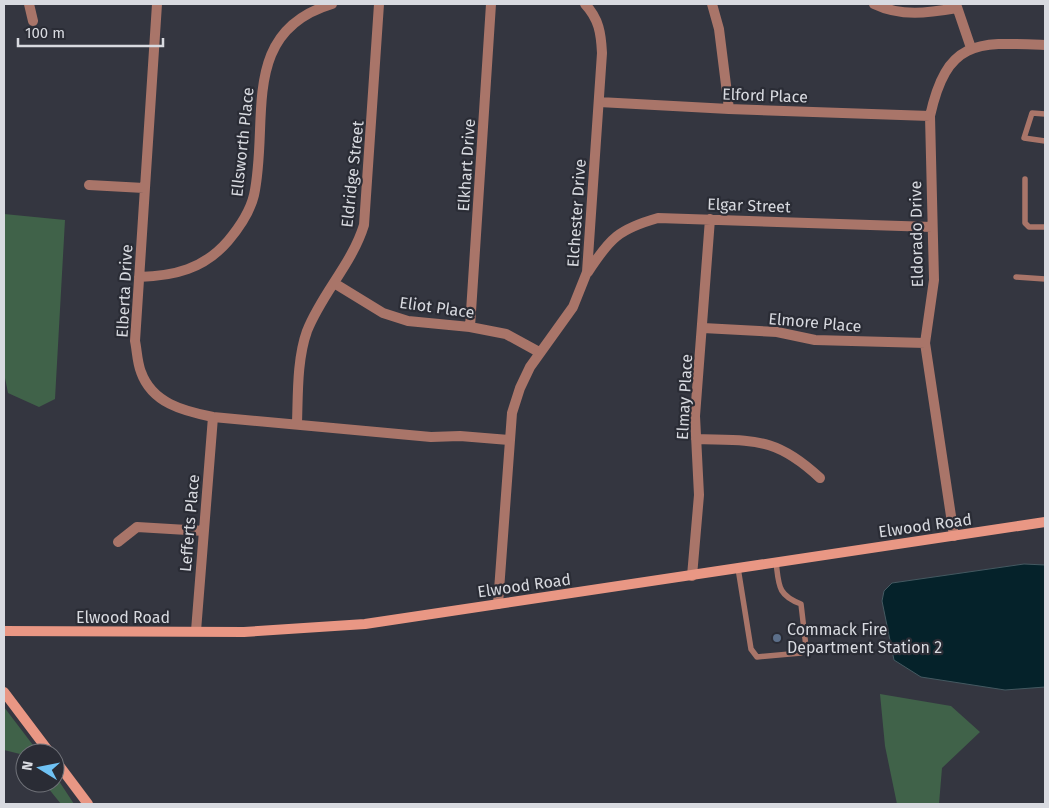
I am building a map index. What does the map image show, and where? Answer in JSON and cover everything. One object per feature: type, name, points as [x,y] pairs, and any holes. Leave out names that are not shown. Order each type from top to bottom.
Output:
[{"type":"main road","name":"Elwood Road","points":[[4,631],[298,630],[365,624],[1045,522]]},
{"type":"main road","points":[[4,692],[42,743]]},
{"type":"main road","points":[[65,773],[88,804]]},
{"type":"street","points":[[29,4],[33,21]]},
{"type":"street","name":"Elberta Drive","points":[[158,4],[135,340],[141,372],[154,394],[168,404],[188,412],[213,416],[431,437],[460,436],[509,440]]},
{"type":"street","name":"Ellsworth Place","points":[[140,277],[164,276],[183,272],[212,256],[233,235],[245,218],[254,196],[262,92],[270,55],[279,38],[294,22],[313,10],[332,4]]},
{"type":"street","name":"Eldridge Street","points":[[297,424],[302,357],[307,332],[358,244],[364,225],[379,4]]},
{"type":"street","name":"Elkhart Drive","points":[[470,327],[491,4]]},
{"type":"street","name":"Elchester Drive","points":[[498,604],[512,413],[520,388],[539,352],[573,307],[587,272],[599,102],[601,33],[595,15],[585,4]]},
{"type":"street","points":[[712,4],[720,29],[729,110]]},
{"type":"street","points":[[874,4],[893,12],[912,14],[956,6],[971,48],[992,44],[1045,45]]},
{"type":"street","name":"Eldorado Drive","points":[[954,536],[925,343],[934,280],[930,116],[934,95],[946,72],[958,56],[971,48]]},
{"type":"street","name":"Elford Place","points":[[599,102],[729,110],[930,116]]},
{"type":"street","points":[[89,185],[144,188]]},
{"type":"street","name":"Elgar Street","points":[[587,272],[615,236],[638,223],[658,218],[932,227]]},
{"type":"street","name":"Elmay Place","points":[[692,576],[699,495],[695,416],[710,219]]},
{"type":"street","name":"Eliot Place","points":[[334,283],[383,313],[408,321],[470,327],[506,334],[539,352]]},
{"type":"street","name":"Elmore Place","points":[[703,328],[778,332],[815,340],[925,343]]},
{"type":"street","name":"Lefferts Place","points":[[196,631],[213,416]]},
{"type":"street","points":[[696,439],[752,441],[777,446],[799,459],[820,478]]},
{"type":"street","points":[[118,542],[137,527],[204,531]]},
{"type":"lane","points":[[1045,114],[1032,113],[1024,138],[1045,141]]},
{"type":"lane","points":[[1025,179],[1025,223],[1029,227],[1045,227]]},
{"type":"lane","points":[[1016,277],[1045,278]]},
{"type":"lane","points":[[738,568],[751,650],[757,657],[766,658],[801,653],[806,647],[800,604],[787,599],[780,590],[776,562]]},
{"type":"green space","points":[[4,214],[65,220],[55,399],[39,407],[8,393],[4,373]]},
{"type":"green space","points":[[880,694],[951,706],[980,732],[942,768],[939,804],[897,804],[885,746]]},
{"type":"green space","points":[[4,707],[31,743],[15,743],[15,753],[4,750]]},
{"type":"green space","points":[[65,790],[74,804],[61,804],[52,793],[65,793]]},
{"type":"water","points":[[1024,564],[1045,565],[1045,687],[1005,690],[921,677],[894,660],[882,601],[884,591],[892,583]]},
{"type":"place","name":"Commack Fire Department Station 2","points":[[777,638]]}]
